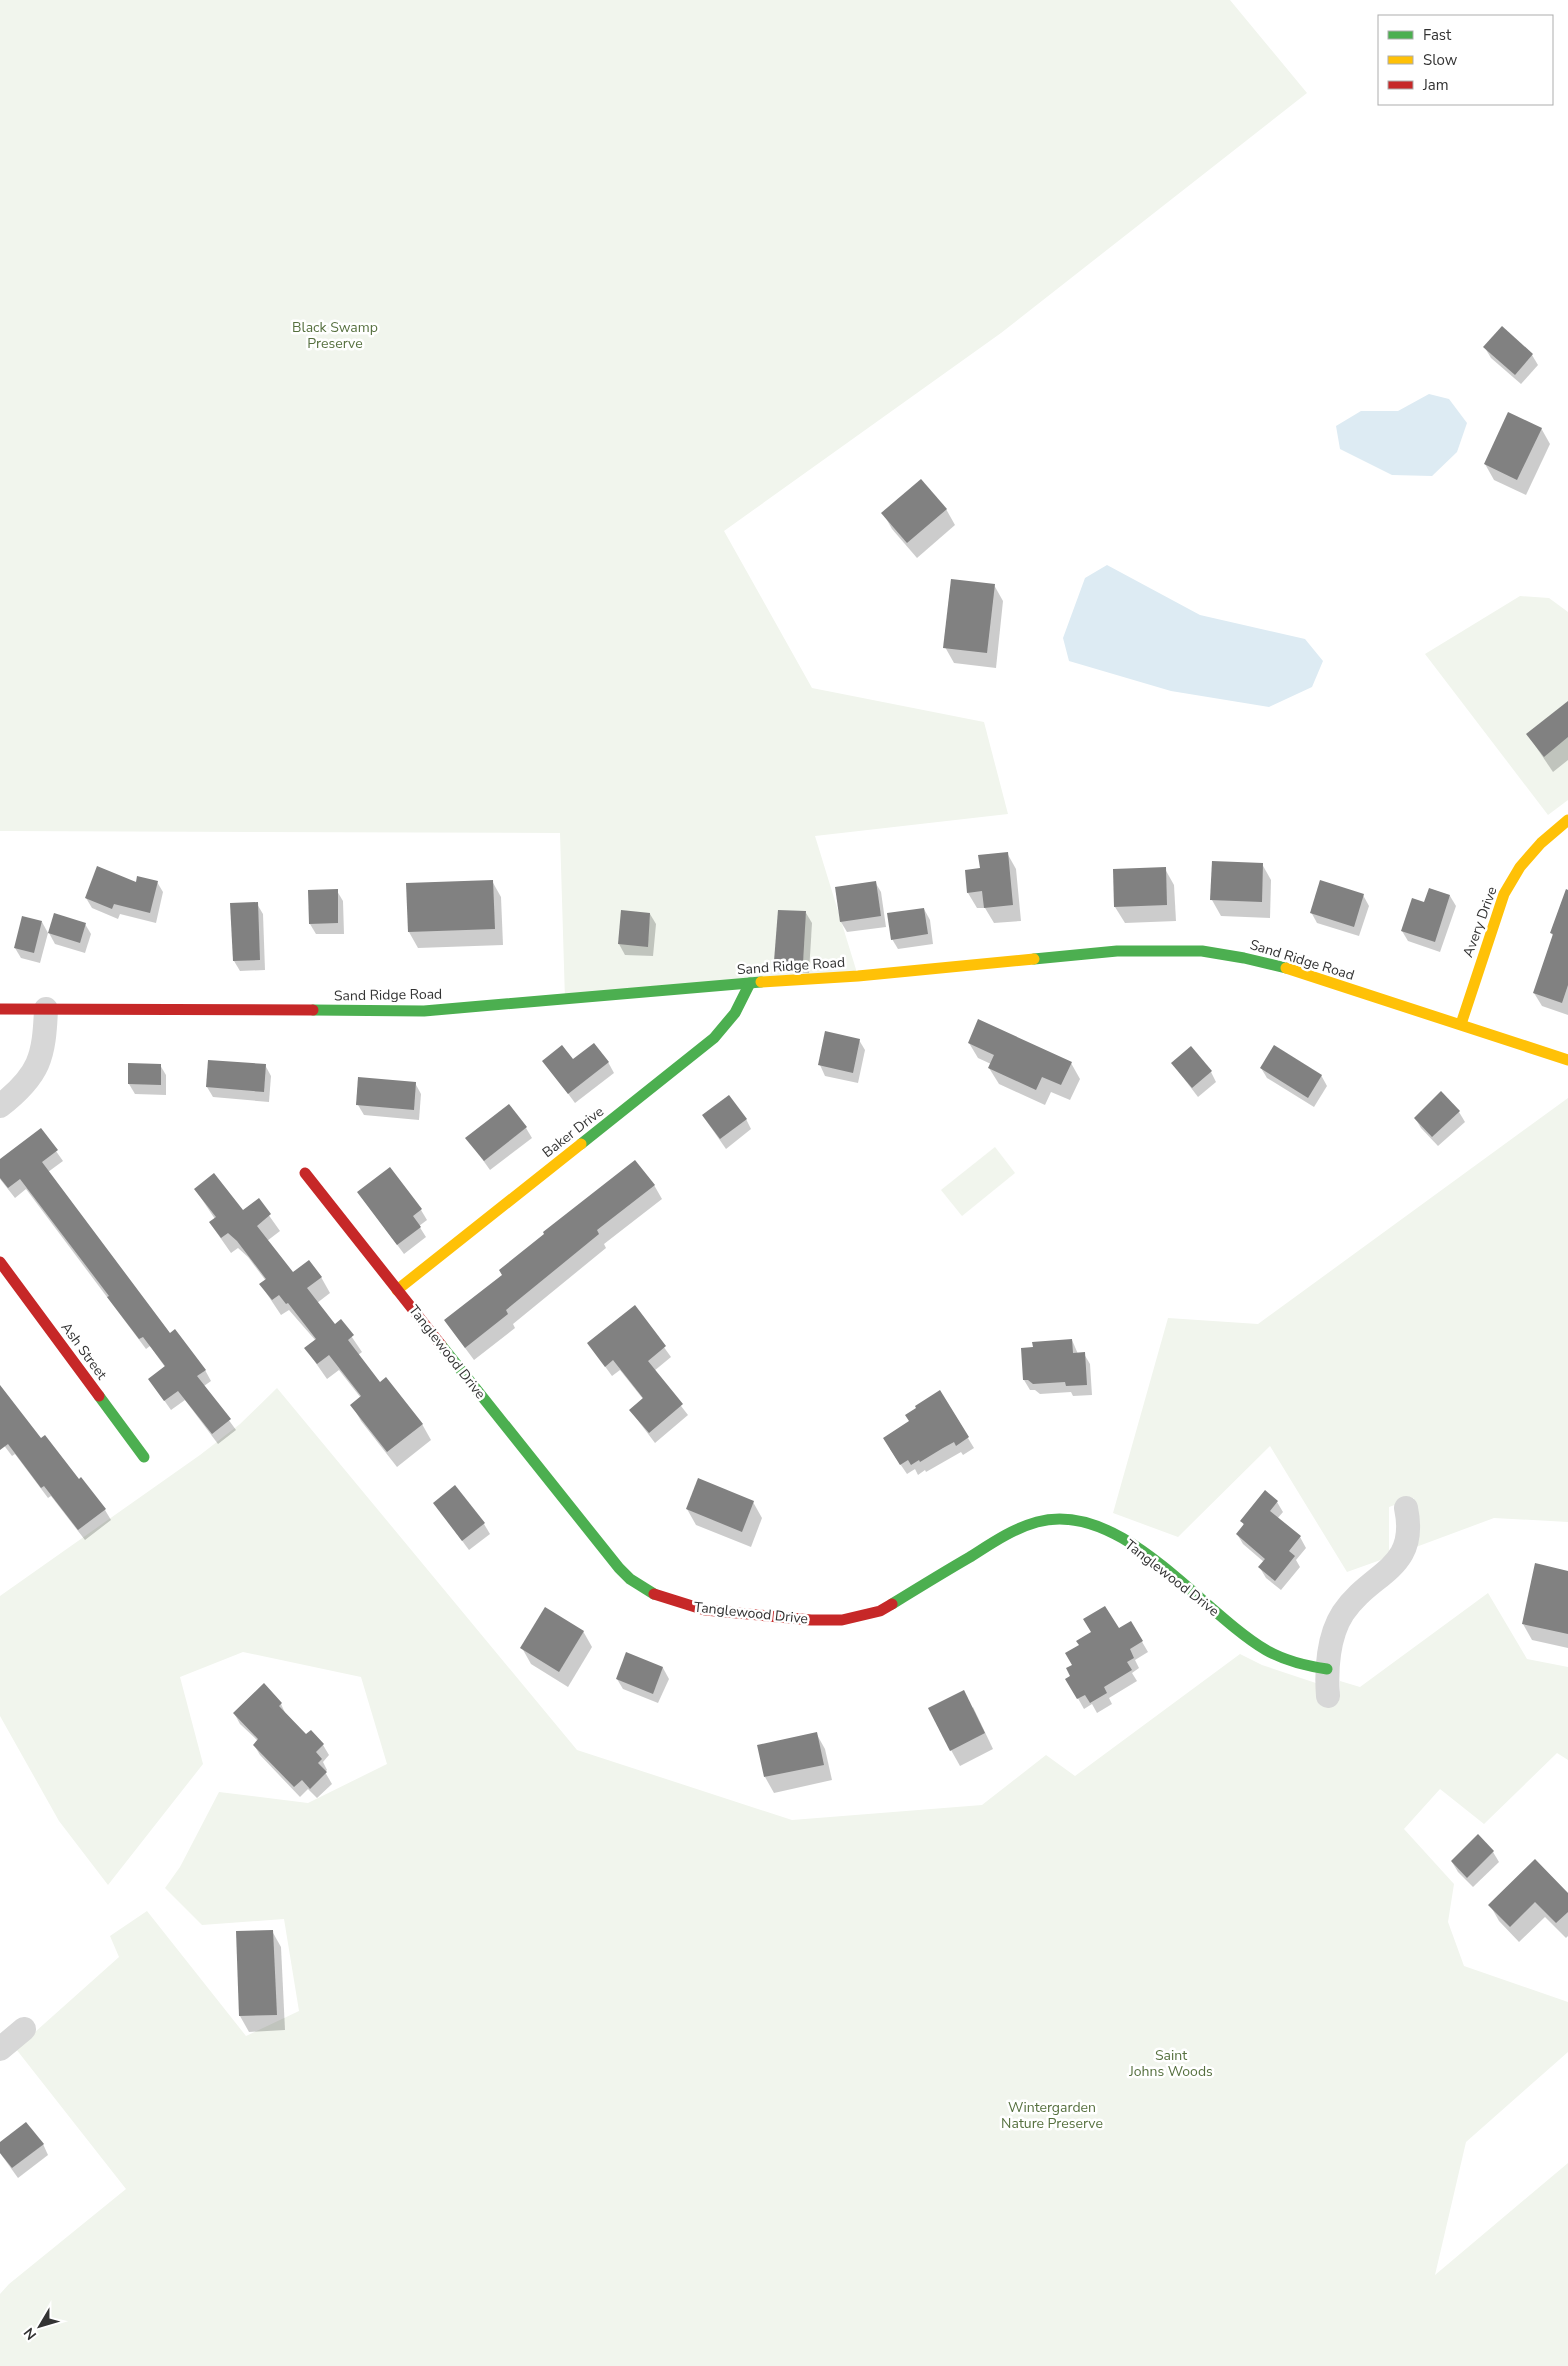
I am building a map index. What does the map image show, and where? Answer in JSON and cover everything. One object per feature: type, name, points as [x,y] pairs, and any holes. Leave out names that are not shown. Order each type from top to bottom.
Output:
[{"type":"street","name":"Avery Drive","points":[[1461,1024],[1504,894],[1520,867],[1541,843],[1568,820]]},
{"type":"street","name":"Sand Ridge Road","points":[[0,1009],[424,1010],[858,976],[1117,951],[1202,951],[1244,958],[1288,969],[1568,1060]]},
{"type":"street","name":"Baker Drive","points":[[397,1290],[714,1038],[732,1020],[743,1003],[750,983]]},
{"type":"street","points":[[0,1106],[16,1094],[31,1076],[40,1061],[44,1044],[46,1009]]},
{"type":"street","name":"Tanglewood Drive","points":[[305,1173],[619,1568],[630,1579],[658,1596],[705,1610],[811,1620],[858,1618],[880,1611],[1012,1531],[1045,1520],[1078,1519],[1114,1534],[1145,1554],[1241,1633],[1266,1650],[1294,1663],[1327,1669]]},
{"type":"street","name":"Ash Street","points":[[0,1262],[144,1457]]},
{"type":"street","points":[[1328,1696],[1327,1669],[1337,1624],[1343,1613],[1366,1587],[1394,1565],[1405,1549],[1409,1534],[1406,1508]]},
{"type":"street","points":[[0,2049],[24,2029]]},
{"type":"green space","name":"Black Swamp Preserve","points":[[0,0],[1230,0],[1307,93],[1001,333],[724,531],[812,688],[984,722],[1008,814],[815,836],[858,976],[565,1000],[560,833],[0,831]]},
{"type":"green space","points":[[1520,596],[1549,598],[1568,612],[1568,800],[1548,815],[1425,654]]},
{"type":"green space","points":[[1568,1098],[1568,1522],[1494,1518],[1416,1547],[1414,1498],[1389,1507],[1389,1557],[1347,1572],[1270,1446],[1178,1537],[1113,1513],[1168,1318],[1258,1324]]},
{"type":"green space","points":[[995,1147],[1015,1173],[962,1216],[941,1190]]},
{"type":"green space","name":"Wintergarden Nature Preserve","points":[[277,1388],[577,1750],[792,1820],[982,1805],[1046,1755],[1075,1776],[1240,1654],[1262,1665],[1340,1691],[1340,1681],[1360,1687],[1488,1593],[1527,1659],[1568,1667],[1568,1760],[1557,1753],[1484,1824],[1440,1789],[1404,1829],[1454,1884],[1448,1922],[1464,1966],[1568,2002],[1568,2052],[1466,2142],[1435,2275],[1568,2163],[1568,2366],[0,2366],[0,2294],[9,2284],[126,2189],[16,2049],[119,1957],[110,1936],[147,1911],[246,2036],[299,2011],[284,1919],[202,1925],[165,1888],[180,1867],[219,1792],[308,1803],[387,1764],[361,1677],[243,1652],[180,1677],[203,1764],[108,1885],[59,1821],[0,1716],[0,1596],[200,1455],[240,1424]]},
{"type":"shaded area","points":[[1429,394],[1449,399],[1467,423],[1457,452],[1432,476],[1392,475],[1340,449],[1336,426],[1361,411],[1398,411]]},
{"type":"shaded area","points":[[1107,565],[1200,615],[1305,639],[1323,661],[1312,687],[1269,707],[1171,691],[1069,661],[1063,638],[1085,578]]},
{"type":"building","points":[[1502,326],[1533,354],[1515,375],[1483,347]]},
{"type":"building","points":[[1508,412],[1542,428],[1517,480],[1484,464]]},
{"type":"building","points":[[921,479],[947,509],[907,543],[881,513]]},
{"type":"building","points":[[951,579],[995,584],[987,653],[943,648]]},
{"type":"building","points":[[1568,701],[1568,737],[1544,757],[1526,734]]},
{"type":"building","points":[[1008,852],[1013,905],[984,908],[982,891],[967,893],[965,870],[980,868],[978,855]]},
{"type":"building","points":[[1212,861],[1263,863],[1262,902],[1210,900]]},
{"type":"building","points":[[97,866],[136,882],[137,876],[158,881],[150,913],[114,904],[112,909],[85,898]]},
{"type":"building","points":[[1166,867],[1167,905],[1114,907],[1113,869]]},
{"type":"building","points":[[493,880],[495,929],[408,932],[406,883]]},
{"type":"building","points":[[1320,880],[1364,894],[1354,927],[1310,913]]},
{"type":"building","points":[[876,881],[881,916],[840,922],[835,887]]},
{"type":"building","points":[[1429,888],[1450,895],[1435,942],[1401,931],[1412,898],[1424,902]]},
{"type":"building","points":[[338,889],[338,923],[309,924],[308,890]]},
{"type":"building","points":[[1566,889],[1568,890],[1568,985],[1562,1003],[1533,993],[1553,934],[1550,933]]},
{"type":"building","points":[[258,902],[260,960],[233,961],[230,903]]},
{"type":"building","points":[[924,908],[928,934],[891,940],[887,913]]},
{"type":"building","points":[[621,910],[650,913],[648,947],[618,944]]},
{"type":"building","points":[[778,910],[806,911],[803,963],[774,961]]},
{"type":"building","points":[[54,913],[86,923],[80,943],[48,933]]},
{"type":"building","points":[[22,916],[42,921],[34,953],[14,948]]},
{"type":"building","points":[[978,1019],[1072,1062],[1061,1085],[1042,1077],[1036,1090],[988,1068],[994,1055],[968,1043]]},
{"type":"building","points":[[825,1031],[860,1039],[853,1073],[818,1065]]},
{"type":"building","points":[[594,1043],[609,1062],[568,1094],[542,1061],[562,1045],[573,1059]]},
{"type":"building","points":[[1274,1045],[1322,1075],[1308,1098],[1260,1068]]},
{"type":"building","points":[[1191,1046],[1212,1071],[1192,1088],[1171,1063]]},
{"type":"building","points":[[208,1060],[266,1064],[264,1092],[206,1087]]},
{"type":"building","points":[[128,1063],[161,1064],[161,1085],[128,1084]]},
{"type":"building","points":[[358,1077],[416,1082],[414,1110],[356,1105]]},
{"type":"building","points":[[1441,1091],[1460,1111],[1432,1137],[1414,1118]]},
{"type":"building","points":[[729,1095],[747,1119],[720,1139],[702,1115]]},
{"type":"building","points":[[509,1104],[527,1127],[484,1161],[465,1138]]},
{"type":"building","points":[[41,1128],[58,1150],[42,1162],[170,1333],[175,1329],[206,1370],[197,1376],[231,1419],[212,1434],[178,1391],[164,1401],[148,1379],[165,1366],[143,1337],[139,1339],[107,1297],[109,1296],[20,1179],[8,1188],[0,1178],[0,1159]]},
{"type":"building","points":[[635,1160],[655,1185],[597,1230],[599,1234],[506,1310],[508,1314],[465,1348],[444,1320],[502,1275],[499,1270],[544,1234],[543,1232]]},
{"type":"building","points":[[390,1167],[422,1209],[413,1216],[421,1227],[397,1245],[357,1192]]},
{"type":"building","points":[[214,1173],[243,1210],[259,1198],[271,1214],[257,1226],[293,1272],[309,1260],[322,1277],[307,1288],[335,1324],[341,1319],[354,1335],[348,1340],[380,1382],[386,1377],[423,1424],[387,1452],[350,1405],[361,1396],[329,1355],[317,1364],[304,1348],[316,1339],[288,1303],[286,1304],[279,1295],[272,1300],[259,1284],[266,1279],[237,1241],[228,1233],[221,1238],[209,1222],[216,1217],[194,1189]]},
{"type":"building","points":[[635,1305],[666,1346],[648,1361],[683,1404],[649,1433],[629,1410],[643,1398],[613,1360],[605,1367],[587,1343]]},
{"type":"building","points":[[1072,1339],[1073,1353],[1085,1352],[1087,1385],[1066,1386],[1065,1382],[1033,1384],[1028,1380],[1023,1380],[1021,1348],[1033,1347],[1032,1342]]},
{"type":"building","points":[[0,1385],[41,1438],[45,1435],[79,1479],[81,1477],[106,1509],[78,1530],[44,1486],[41,1488],[8,1444],[0,1450]]},
{"type":"building","points":[[940,1390],[969,1437],[956,1446],[954,1442],[920,1462],[919,1460],[911,1465],[908,1460],[900,1465],[883,1438],[909,1421],[905,1415],[916,1408],[915,1406]]},
{"type":"building","points":[[698,1478],[754,1501],[742,1532],[686,1509]]},
{"type":"building","points":[[455,1485],[485,1523],[462,1541],[433,1503]]},
{"type":"building","points":[[1265,1490],[1278,1501],[1270,1511],[1301,1536],[1289,1551],[1295,1556],[1275,1581],[1258,1567],[1265,1559],[1236,1534],[1244,1524],[1240,1521]]},
{"type":"building","points":[[1535,1563],[1568,1571],[1568,1634],[1522,1624]]},
{"type":"building","points":[[1105,1606],[1119,1628],[1131,1621],[1143,1641],[1130,1649],[1134,1658],[1127,1662],[1132,1670],[1104,1687],[1107,1693],[1090,1703],[1085,1695],[1077,1699],[1065,1679],[1070,1676],[1066,1668],[1072,1665],[1065,1653],[1079,1645],[1076,1641],[1091,1632],[1083,1619]]},
{"type":"building","points":[[545,1607],[584,1631],[559,1672],[520,1648]]},
{"type":"building","points":[[626,1652],[663,1667],[653,1694],[616,1679]]},
{"type":"building","points":[[264,1683],[282,1703],[279,1706],[306,1734],[311,1730],[324,1744],[316,1752],[322,1759],[318,1763],[327,1772],[310,1789],[302,1780],[294,1787],[253,1745],[258,1739],[233,1713]]},
{"type":"building","points":[[964,1690],[985,1733],[950,1751],[928,1708]]},
{"type":"building","points":[[817,1732],[824,1765],[764,1777],[757,1745]]},
{"type":"building","points":[[1478,1834],[1494,1851],[1467,1878],[1451,1861]]},
{"type":"building","points":[[1535,1859],[1568,1893],[1568,1912],[1556,1923],[1535,1902],[1510,1927],[1488,1905]]},
{"type":"building","points":[[273,1930],[277,2015],[239,2016],[236,1931]]},
{"type":"building","points":[[26,2122],[44,2144],[12,2168],[0,2153],[0,2142]]},
{"type":"traffic: fast","points":[[1034,959],[1117,951],[1202,951],[1286,968]]},
{"type":"traffic: fast","points":[[313,1010],[424,1011],[761,982]]},
{"type":"traffic: fast","points":[[581,1144],[714,1038],[735,1013],[750,983]]},
{"type":"traffic: fast","points":[[441,1345],[619,1568],[630,1579],[654,1594]]},
{"type":"traffic: fast","points":[[99,1396],[144,1457]]},
{"type":"traffic: fast","points":[[892,1604],[1011,1532],[1037,1522],[1068,1519],[1099,1527],[1129,1542],[1266,1650],[1296,1662],[1327,1669]]},
{"type":"traffic: slow","points":[[1461,1024],[1504,894],[1520,867],[1541,843],[1568,820]]},
{"type":"traffic: slow","points":[[761,982],[858,976],[1034,959]]},
{"type":"traffic: slow","points":[[1286,968],[1568,1060]]},
{"type":"traffic: slow","points":[[397,1290],[581,1144]]},
{"type":"traffic: jam","points":[[0,1009],[313,1010]]},
{"type":"traffic: jam","points":[[305,1173],[441,1345]]},
{"type":"traffic: jam","points":[[0,1262],[99,1396]]},
{"type":"traffic: jam","points":[[654,1594],[705,1610],[811,1620],[842,1620],[880,1611],[892,1604]]},
{"type":"park label","name":"Saint Johns Woods","points":[[1171,2064]]}]
